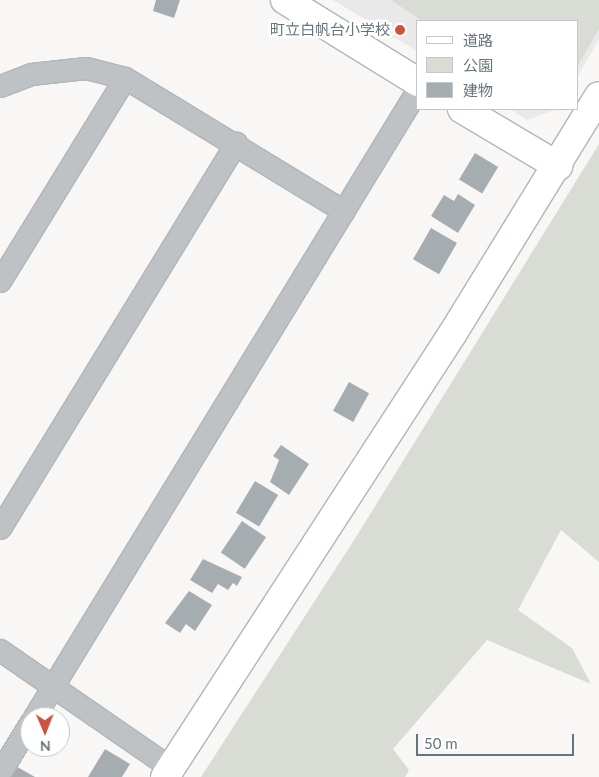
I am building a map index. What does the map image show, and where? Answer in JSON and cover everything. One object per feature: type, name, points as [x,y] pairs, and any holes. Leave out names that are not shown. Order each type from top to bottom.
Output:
[{"type":"street","points":[[285,0],[416,81]]},
{"type":"street","points":[[0,86],[31,74],[86,68],[125,78],[236,143],[344,211]]},
{"type":"street","points":[[0,282],[125,78]]},
{"type":"street","points":[[40,707],[416,92]]},
{"type":"street","points":[[0,650],[54,685],[168,772],[558,166],[599,96]]},
{"type":"street","points":[[464,110],[558,166]]},
{"type":"street","points":[[0,528],[236,143]]},
{"type":"street","points":[[0,772],[20,739]]},
{"type":"shaded area","name":"町立白帆台小学校","points":[[333,0],[599,0],[599,39],[579,74],[579,20],[416,20],[416,51]]},
{"type":"shaded area","points":[[512,110],[554,110],[527,120]]},
{"type":"green space","name":"町立白帆台小学校","points":[[391,0],[599,0],[599,29],[579,63],[579,20],[421,20]]},
{"type":"green space","points":[[599,144],[599,562],[561,530],[518,610],[572,648],[591,684],[487,640],[393,749],[409,770],[405,777],[201,777],[356,537]]},
{"type":"building","points":[[156,0],[180,0],[174,18],[153,11]]},
{"type":"building","points":[[475,153],[498,167],[482,193],[459,180]]},
{"type":"building","points":[[458,194],[475,205],[458,233],[431,216],[444,195],[454,201]]},
{"type":"building","points":[[431,228],[457,243],[439,274],[413,259]]},
{"type":"building","points":[[349,382],[369,393],[353,422],[333,411]]},
{"type":"building","points":[[281,445],[309,464],[289,495],[270,482],[279,460],[273,456]]},
{"type":"building","points":[[255,481],[278,495],[259,527],[236,513]]},
{"type":"building","points":[[242,521],[266,537],[245,569],[221,553]]},
{"type":"building","points":[[203,559],[242,577],[237,586],[233,583],[228,590],[218,584],[212,593],[190,580]]},
{"type":"building","points":[[189,591],[212,605],[195,631],[186,624],[180,633],[165,623]]},
{"type":"building","points":[[105,749],[130,764],[122,777],[88,777]]},
{"type":"building","points":[[12,764],[35,777],[5,777]]},
{"type":"place","name":"町立白帆台小学校","points":[[400,30]]}]
